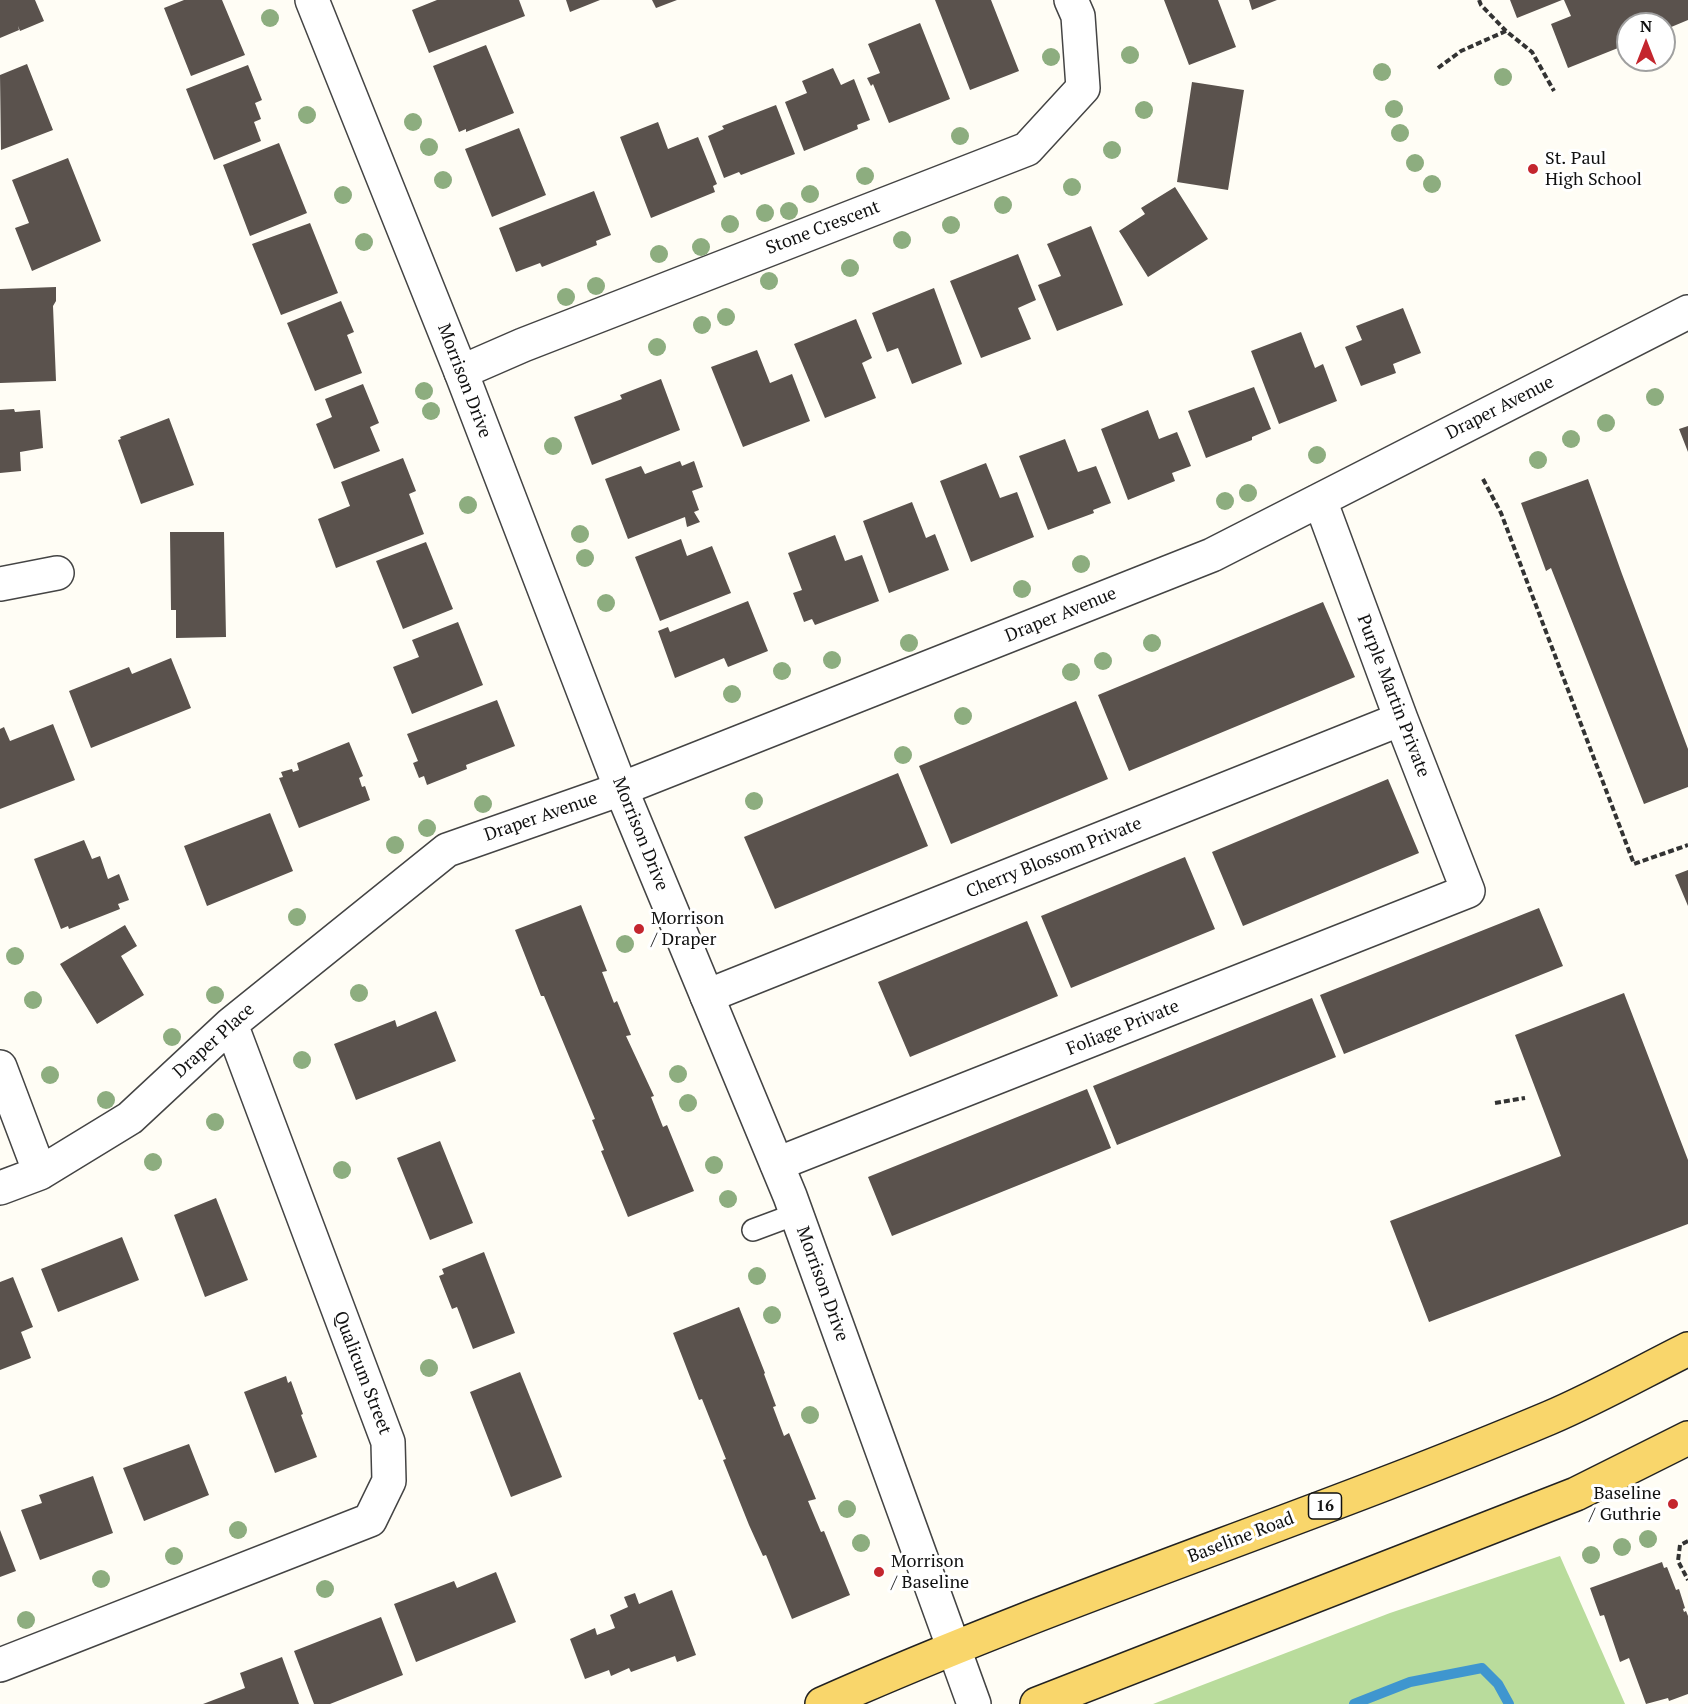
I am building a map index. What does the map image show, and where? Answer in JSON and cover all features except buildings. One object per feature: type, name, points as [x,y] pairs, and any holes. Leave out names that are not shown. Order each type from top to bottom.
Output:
[{"type":"main road","name":"Baseline Road","points":[[822,1704],[955,1647],[1406,1475],[1551,1417],[1688,1348]]},
{"type":"main road","points":[[1037,1704],[1576,1494],[1688,1438]]},
{"type":"street","name":"Morrison Drive","points":[[312,0],[461,372],[621,789],[777,1164],[974,1704]]},
{"type":"street","name":"Stone Crescent","points":[[461,372],[524,345],[1027,148],[1083,88],[1078,16],[1071,0]]},
{"type":"street","name":"Draper Avenue","points":[[416,875],[447,850],[621,789],[1212,555],[1688,312]]},
{"type":"street","name":"Purple Martin Private","points":[[1320,500],[1468,891]]},
{"type":"street","points":[[0,584],[57,573]]},
{"type":"street","name":"Cherry Blossom Private","points":[[707,996],[1401,719]]},
{"type":"street","name":"Draper Place","points":[[0,1188],[40,1173],[130,1118],[231,1024],[416,875]]},
{"type":"street","name":"Foliage Private","points":[[777,1164],[1468,891]]},
{"type":"street","name":"Qualicum Street","points":[[0,1665],[370,1520],[389,1481],[388,1442],[231,1024]]},
{"type":"street","points":[[0,1067],[40,1173]]},
{"type":"lane","points":[[753,1230],[796,1214]]},
{"type":"path","points":[[1479,0],[1480,5],[1506,31],[1532,52],[1554,91]]},
{"type":"path","points":[[1438,68],[1461,51],[1506,31]]},
{"type":"path","points":[[1483,479],[1501,513],[1634,864],[1688,845]]},
{"type":"path","points":[[1495,1102],[1525,1098]]},
{"type":"path","points":[[1688,1542],[1680,1545],[1678,1561],[1688,1580]]},
{"type":"green space","points":[[1560,1556],[1625,1704],[1153,1704],[1390,1613]]},
{"type":"waterway","points":[[1354,1704],[1410,1682],[1482,1668],[1498,1684],[1509,1704]]},
{"type":"place","name":"St. Paul High School","points":[[1533,169]]},
{"type":"place","name":"Morrison / Draper","points":[[639,929]]},
{"type":"place","name":"Baseline / Guthrie","points":[[1673,1504]]},
{"type":"place","name":"Morrison / Baseline","points":[[879,1572]]}]
